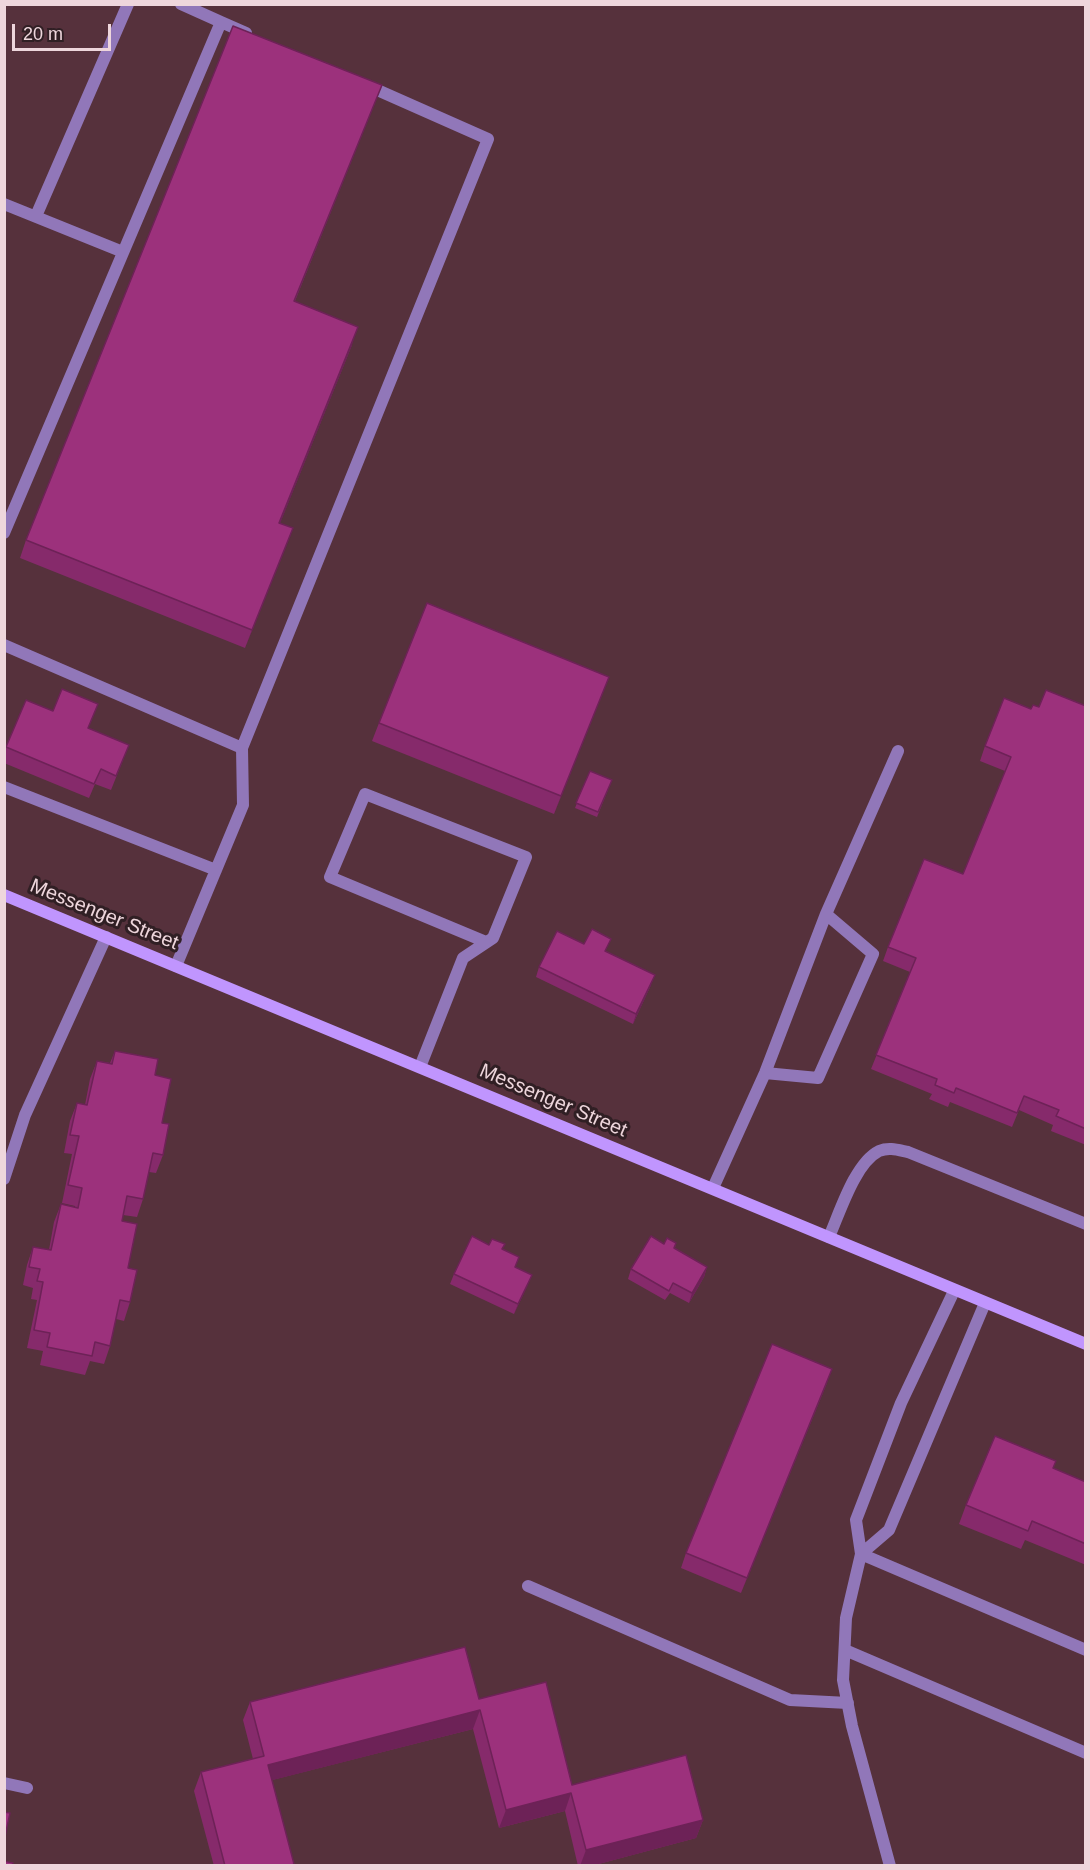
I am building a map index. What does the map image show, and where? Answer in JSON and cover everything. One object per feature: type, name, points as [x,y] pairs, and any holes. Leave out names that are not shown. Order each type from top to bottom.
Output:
[{"type":"main road","name":"Messenger Street","points":[[4,896],[1086,1344]]},
{"type":"street","points":[[36,216],[128,4]]},
{"type":"street","points":[[181,4],[253,36]]},
{"type":"street","points":[[4,533],[220,22]]},
{"type":"street","points":[[176,966],[243,804],[242,748],[488,139],[349,78]]},
{"type":"street","points":[[4,204],[123,252]]},
{"type":"street","points":[[4,645],[242,748]]},
{"type":"street","points":[[713,1188],[765,1073],[826,914],[898,751]]},
{"type":"street","points":[[4,787],[216,870]]},
{"type":"street","points":[[420,1067],[464,958],[492,938],[526,857],[365,794],[330,877],[486,942]]},
{"type":"street","points":[[765,1073],[819,1078],[873,954],[826,914]]},
{"type":"street","points":[[4,1179],[25,1115],[106,937]]},
{"type":"street","points":[[829,1237],[861,1167],[880,1151],[894,1149],[908,1152],[1086,1224]]},
{"type":"street","points":[[890,1866],[852,1726],[843,1680],[846,1618],[861,1554],[856,1520],[902,1403],[954,1291]]},
{"type":"street","points":[[861,1554],[889,1530],[985,1303]]},
{"type":"street","points":[[861,1554],[1086,1650]]},
{"type":"street","points":[[528,1586],[790,1700],[848,1703]]},
{"type":"street","points":[[845,1650],[1086,1753]]},
{"type":"street","points":[[4,1783],[27,1788]]},
{"type":"building","points":[[233,26],[382,85],[294,301],[358,327],[279,523],[293,528],[252,630],[26,540]]},
{"type":"building","points":[[427,603],[609,677],[561,796],[379,723]]},
{"type":"building","points":[[62,689],[98,704],[88,728],[129,745],[116,776],[101,769],[94,784],[6,747],[26,700],[53,711]]},
{"type":"building","points":[[1046,690],[1086,706],[1086,1129],[1056,1116],[1059,1110],[1024,1096],[1017,1113],[956,1088],[954,1093],[935,1085],[937,1079],[876,1055],[916,958],[888,947],[924,859],[963,874],[1011,757],[985,746],[1004,698],[1031,709],[1033,705],[1039,707]]},
{"type":"building","points":[[590,771],[612,780],[598,812],[576,803]]},
{"type":"building","points":[[592,929],[611,939],[605,951],[655,975],[636,1014],[539,967],[557,931],[584,944]]},
{"type":"building","points":[[115,1051],[158,1059],[155,1075],[171,1079],[162,1123],[169,1124],[163,1155],[153,1153],[143,1199],[127,1196],[122,1221],[137,1224],[128,1268],[137,1270],[130,1302],[120,1300],[110,1346],[95,1342],[92,1356],[47,1347],[50,1333],[34,1330],[43,1282],[37,1281],[40,1269],[29,1267],[33,1247],[51,1250],[61,1204],[78,1208],[82,1188],[68,1185],[79,1136],[70,1135],[77,1103],[87,1105],[97,1061],[112,1064]]},
{"type":"building","points":[[472,1236],[489,1245],[492,1239],[505,1244],[502,1249],[519,1257],[515,1267],[532,1275],[518,1304],[454,1274]]},
{"type":"building","points":[[651,1236],[664,1244],[667,1238],[676,1243],[674,1248],[707,1267],[692,1293],[673,1283],[669,1291],[631,1269]]},
{"type":"building","points":[[772,1344],[832,1369],[747,1578],[686,1553]]},
{"type":"building","points":[[995,1436],[1056,1461],[1053,1468],[1086,1482],[1086,1544],[1032,1521],[1028,1531],[966,1505]]},
{"type":"building","points":[[465,1647],[479,1699],[546,1682],[572,1785],[686,1755],[703,1820],[586,1850],[571,1793],[506,1810],[480,1710],[268,1765],[294,1864],[290,1866],[225,1866],[201,1772],[264,1756],[250,1702]]},
{"type":"building","points":[[4,1812],[10,1813],[4,1841]]},
{"type":"building","points":[[4,1861],[13,1863],[12,1866],[4,1866]]}]
